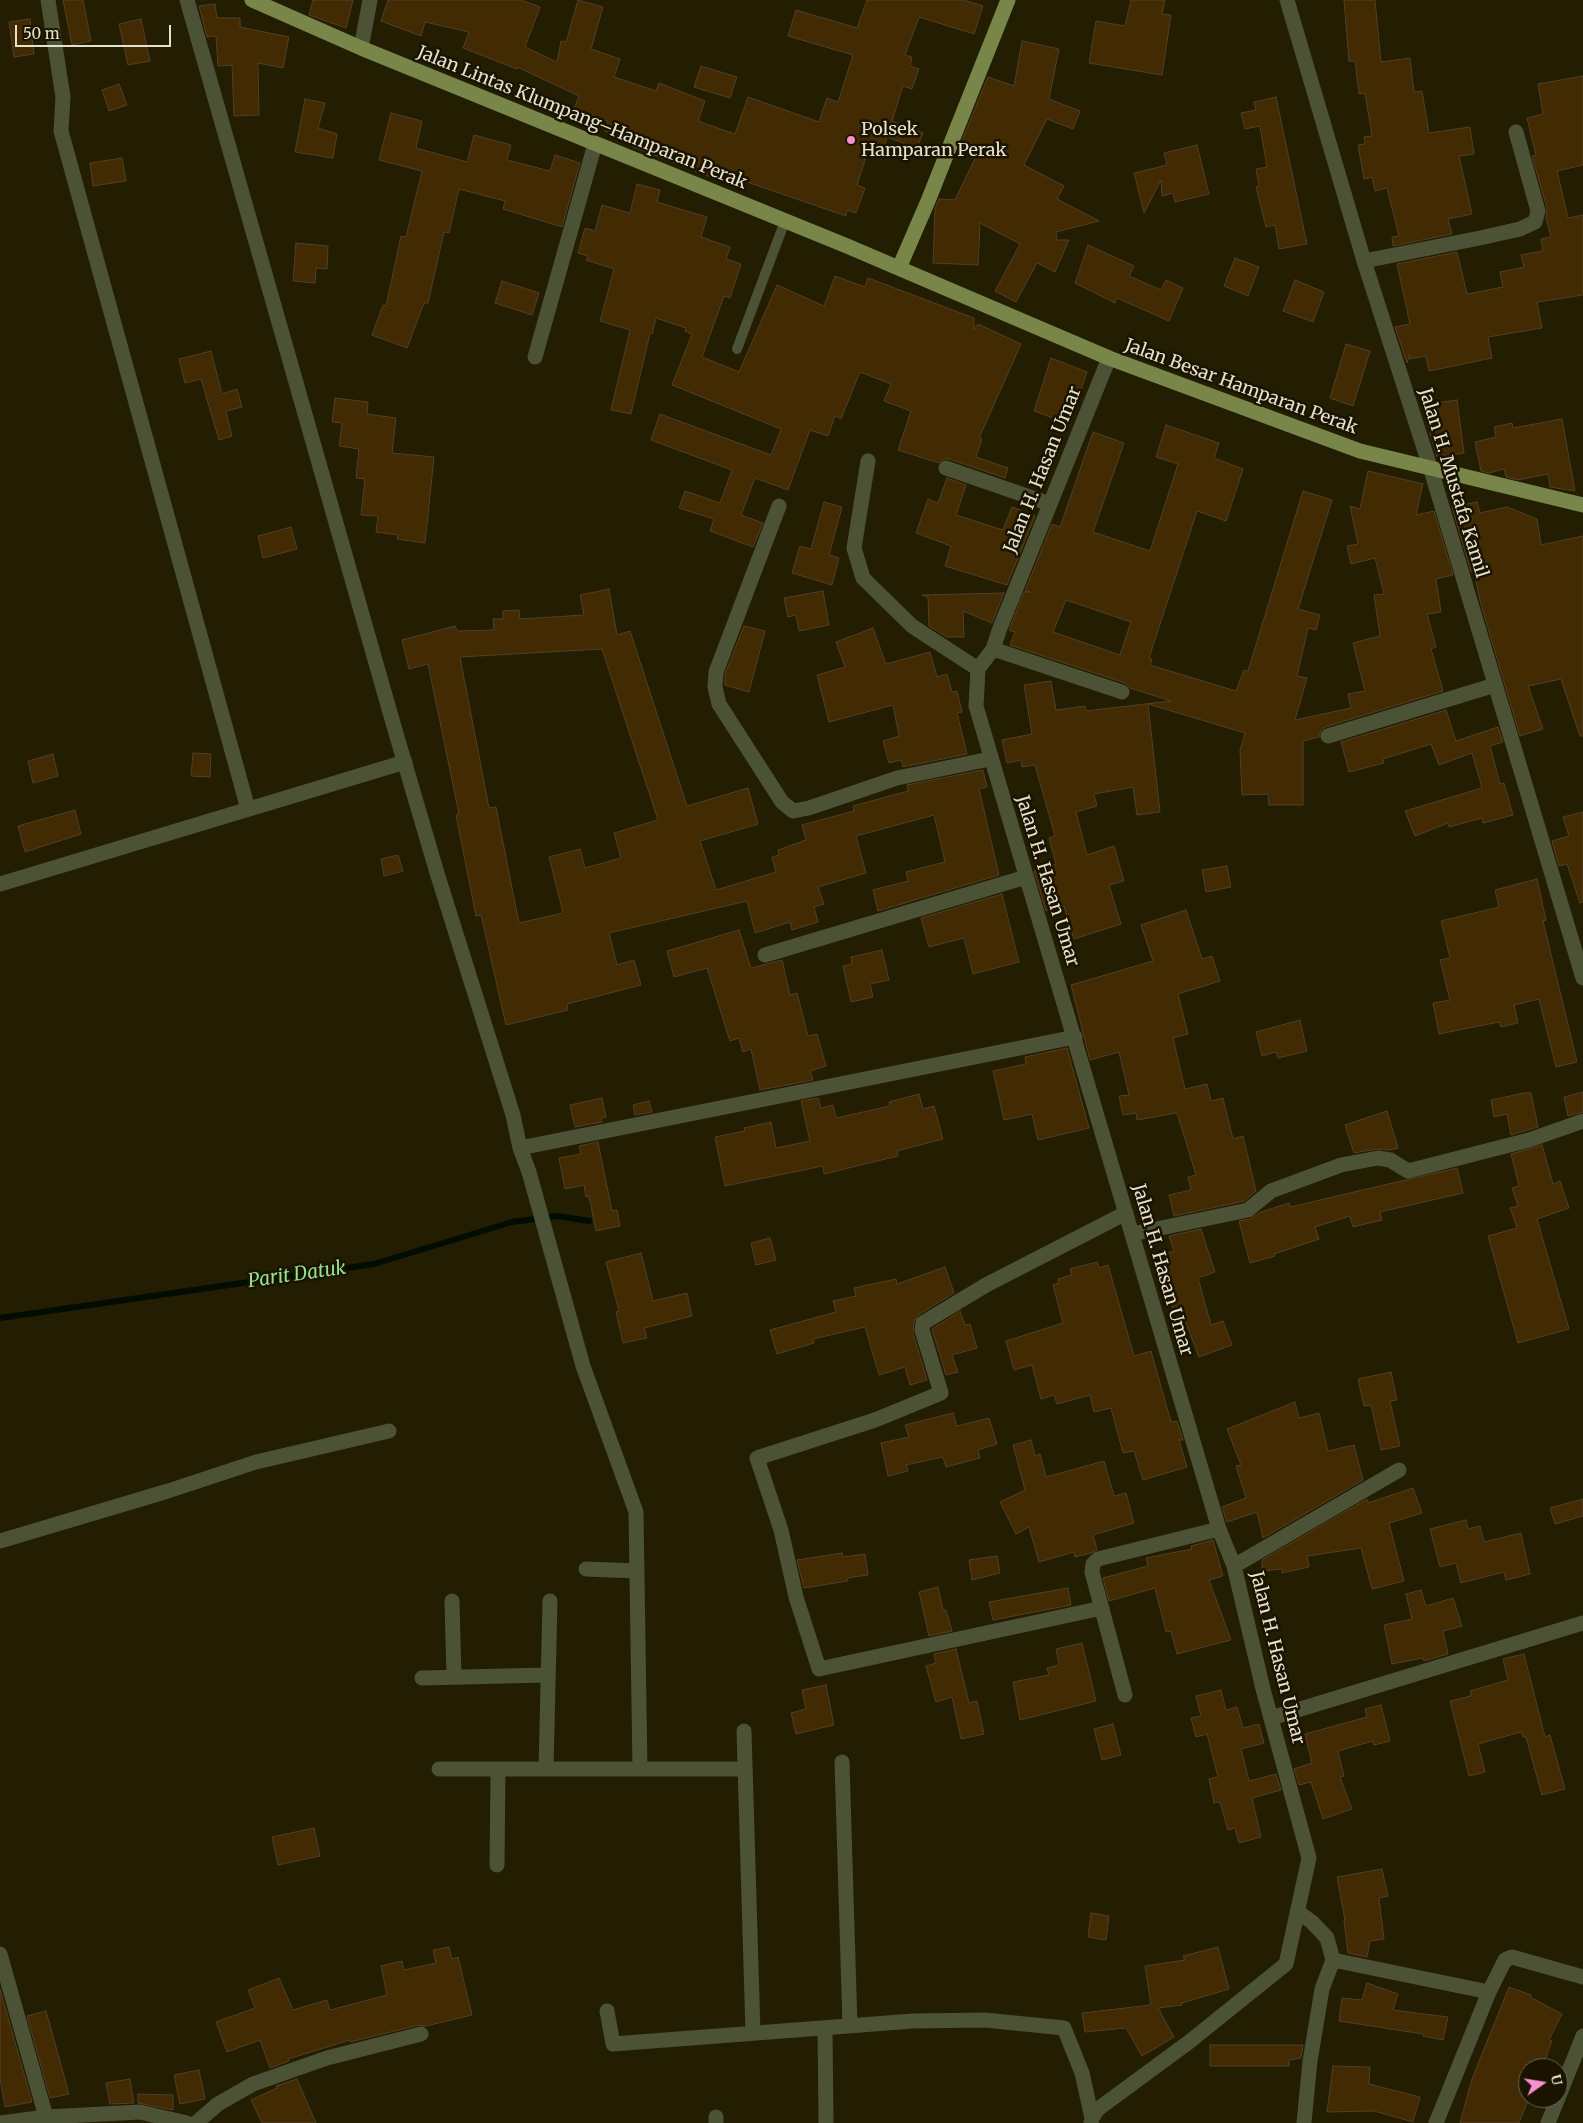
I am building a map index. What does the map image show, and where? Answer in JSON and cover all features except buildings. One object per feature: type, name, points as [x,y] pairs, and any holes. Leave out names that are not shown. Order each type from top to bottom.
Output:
[{"type":"main road","points":[[899,268],[928,201],[1008,0]]},
{"type":"main road","name":"Jalan Lintas Klumpang–Hamparan Perak","points":[[257,1],[361,48],[899,268]]},
{"type":"main road","name":"Jalan Besar Hamparan Perak","points":[[899,268],[1109,358],[1360,451],[1431,470],[1583,505]]},
{"type":"street","points":[[48,0],[63,97],[60,131],[248,809]]},
{"type":"street","points":[[187,0],[437,873],[513,1115],[520,1148],[547,1236],[583,1366],[636,1512],[640,1769]]},
{"type":"street","points":[[361,48],[370,0]]},
{"type":"street","name":"Jalan H. Mustafa Kamil","points":[[1287,0],[1364,261],[1431,470],[1495,685],[1578,944],[1583,978]]},
{"type":"street","points":[[1364,261],[1520,229],[1535,222],[1538,211],[1516,132]]},
{"type":"street","points":[[535,357],[595,144]]},
{"type":"street","name":"Jalan H. Hasan Umar","points":[[1091,2121],[1098,2110],[1189,2042],[1286,1964],[1309,1858],[1271,1718],[1234,1566],[1219,1529],[1075,1037],[990,759],[976,706],[978,669],[993,649],[1109,358]]},
{"type":"street","points":[[868,461],[854,548],[863,578],[912,626],[978,669]]},
{"type":"street","points":[[946,468],[1050,504]]},
{"type":"street","points":[[779,506],[716,672],[715,687],[719,704],[782,802],[793,811],[809,808],[898,778],[990,759]]},
{"type":"street","points":[[993,649],[1122,692]]},
{"type":"street","points":[[1328,736],[1495,685]]},
{"type":"street","points":[[0,884],[405,762]]},
{"type":"street","points":[[765,955],[1026,877]]},
{"type":"street","points":[[520,1148],[670,1120],[1075,1037]]},
{"type":"street","points":[[1132,1234],[1248,1210],[1271,1191],[1341,1165],[1378,1158],[1390,1160],[1408,1171],[1529,1140],[1583,1121]]},
{"type":"street","points":[[1102,1608],[819,1669],[796,1597],[781,1530],[757,1458],[875,1420],[941,1393],[922,1330],[923,1323],[986,1285],[1126,1214]]},
{"type":"street","points":[[0,1542],[256,1462],[389,1431]]},
{"type":"street","points":[[1234,1566],[1399,1470]]},
{"type":"street","points":[[1125,1695],[1092,1572],[1093,1564],[1098,1559],[1219,1529]]},
{"type":"street","points":[[586,1569],[637,1571]]},
{"type":"street","points":[[546,1769],[550,1600]]},
{"type":"street","points":[[452,1601],[454,1677]]},
{"type":"street","points":[[1271,1718],[1583,1623]]},
{"type":"street","points":[[422,1678],[548,1675]]},
{"type":"street","points":[[744,1731],[753,2033]]},
{"type":"street","points":[[842,1762],[850,2026]]},
{"type":"street","points":[[439,1769],[745,1769]]},
{"type":"street","points":[[497,1865],[498,1769]]},
{"type":"street","points":[[1298,1912],[1312,1922],[1327,1938],[1333,1960],[1322,1989],[1310,2061],[1304,2123]]},
{"type":"street","points":[[0,1954],[46,2117]]},
{"type":"street","points":[[1436,2123],[1489,1992],[1505,1960],[1512,1957],[1583,1977]]},
{"type":"street","points":[[1333,1960],[1489,1992]]},
{"type":"street","points":[[607,2011],[613,2044],[913,2021],[985,2020],[1064,2028],[1082,2073],[1091,2121]]},
{"type":"street","points":[[826,2028],[826,2123]]},
{"type":"street","points":[[196,2123],[218,2104],[253,2084],[327,2058],[421,2034]]},
{"type":"street","points":[[1548,2123],[1583,2036]]},
{"type":"street","points":[[0,2123],[46,2117],[140,2112],[187,2123]]},
{"type":"lane","points":[[736,348],[785,221]]},
{"type":"waterway","name":"Parit Datuk","points":[[0,1318],[374,1264],[512,1222],[557,1216],[589,1221]]},
{"type":"place","name":"Polsek Hamparan Perak","points":[[851,140]]}]
